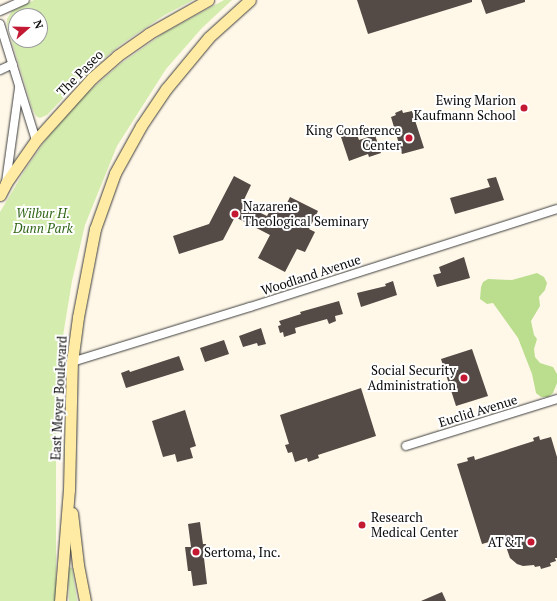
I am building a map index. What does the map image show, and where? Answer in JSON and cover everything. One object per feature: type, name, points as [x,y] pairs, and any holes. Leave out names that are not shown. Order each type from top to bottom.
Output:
[{"type":"main road","name":"The Paseo","points":[[0,196],[6,183],[36,140],[92,78],[117,56],[148,34],[208,0]]},
{"type":"main road","name":"East Meyer Boulevard","points":[[60,601],[69,490],[72,362],[78,317],[95,229],[115,173],[141,126],[166,89],[209,37],[250,0]]},
{"type":"main road","name":"East Meyer Boulevard","points":[[69,490],[78,565],[85,601]]},
{"type":"street","points":[[0,11],[25,0]]},
{"type":"street","points":[[0,24],[36,140]]},
{"type":"street","points":[[0,70],[13,64]]},
{"type":"street","points":[[6,183],[19,86]]},
{"type":"street","name":"Woodland Avenue","points":[[72,362],[258,305],[557,209]]},
{"type":"street","name":"Euclid Avenue","points":[[406,446],[557,399]]},
{"type":"green space","points":[[34,0],[193,0],[163,16],[120,45],[89,71],[47,115],[40,118],[36,116],[32,108],[14,48],[48,48],[48,8],[18,8]]},
{"type":"green space","name":"Wilbur H. Dunn Park","points":[[224,0],[232,0],[202,28],[166,69],[117,146],[85,225],[72,281],[60,354],[56,441],[56,601],[0,601],[0,212],[25,170],[47,138],[87,93],[119,65],[164,33]]},
{"type":"green space","points":[[537,273],[544,277],[547,283],[545,290],[539,297],[540,306],[531,321],[534,335],[537,339],[534,349],[535,357],[540,363],[553,367],[557,374],[557,383],[553,393],[548,397],[541,397],[536,393],[532,374],[518,338],[493,303],[487,304],[480,299],[483,282],[488,279],[512,280]]},
{"type":"green space","points":[[68,567],[72,568],[77,601],[69,601]]},
{"type":"building","points":[[357,0],[472,0],[472,2],[368,34]]},
{"type":"building","points":[[481,0],[525,0],[525,2],[486,14]]},
{"type":"building","name":"King Conference Center","points":[[402,110],[403,113],[412,111],[424,148],[402,154],[391,117],[396,115],[395,113]]},
{"type":"building","points":[[354,126],[359,140],[375,135],[381,153],[369,157],[368,154],[349,161],[339,131]]},
{"type":"building","points":[[234,176],[251,185],[242,204],[267,216],[273,205],[283,211],[290,197],[318,211],[309,229],[315,232],[305,252],[297,249],[285,272],[258,258],[270,235],[235,217],[223,240],[179,254],[173,236],[209,224]]},
{"type":"building","points":[[496,177],[504,200],[455,214],[450,198],[490,187],[487,179]]},
{"type":"building","points":[[464,257],[470,278],[437,287],[433,275],[441,273],[439,267]]},
{"type":"building","points":[[393,281],[397,295],[361,307],[357,293],[386,286],[385,284]]},
{"type":"building","points":[[339,301],[343,314],[335,316],[336,321],[329,324],[327,319],[295,328],[296,333],[284,337],[283,332],[280,333],[278,326],[281,325],[279,321],[301,314],[300,312]]},
{"type":"building","points":[[261,328],[266,344],[258,346],[257,343],[243,347],[239,336]]},
{"type":"building","points":[[224,340],[229,354],[205,362],[200,348]]},
{"type":"building","name":"Social Security Administration","points":[[472,349],[488,396],[456,406],[441,359]]},
{"type":"building","points":[[179,356],[184,370],[126,388],[121,373],[129,370],[130,372]]},
{"type":"building","points":[[361,388],[376,436],[318,455],[319,458],[308,462],[307,458],[295,462],[292,452],[288,453],[285,445],[289,444],[280,415]]},
{"type":"building","points":[[185,410],[196,446],[190,448],[193,458],[177,462],[175,454],[163,457],[152,421]]},
{"type":"building","points":[[539,436],[540,440],[551,437],[557,457],[557,558],[555,558],[556,561],[550,563],[551,566],[541,569],[540,566],[523,566],[517,564],[510,558],[503,538],[482,544],[457,464],[468,461],[467,458],[474,456],[475,460],[534,441],[533,438]]},
{"type":"building","name":"Sertoma, Inc.","points":[[200,522],[203,544],[206,544],[207,557],[204,558],[207,584],[193,586],[191,571],[188,571],[185,547],[191,547],[188,524]]},
{"type":"building","points":[[442,592],[446,601],[421,601]]},
{"type":"place","name":"Ewing Marion Kaufmann School","points":[[524,108]]},
{"type":"place","name":"King Conference Center","points":[[409,138]]},
{"type":"place","name":"Nazarene Theological Seminary","points":[[235,214]]},
{"type":"place","name":"Social Security Administration","points":[[464,378]]},
{"type":"place","name":"Research Medical Center","points":[[362,525]]},
{"type":"place","name":"AT&T","points":[[531,542]]},
{"type":"place","name":"Sertoma, Inc.","points":[[196,552]]}]
